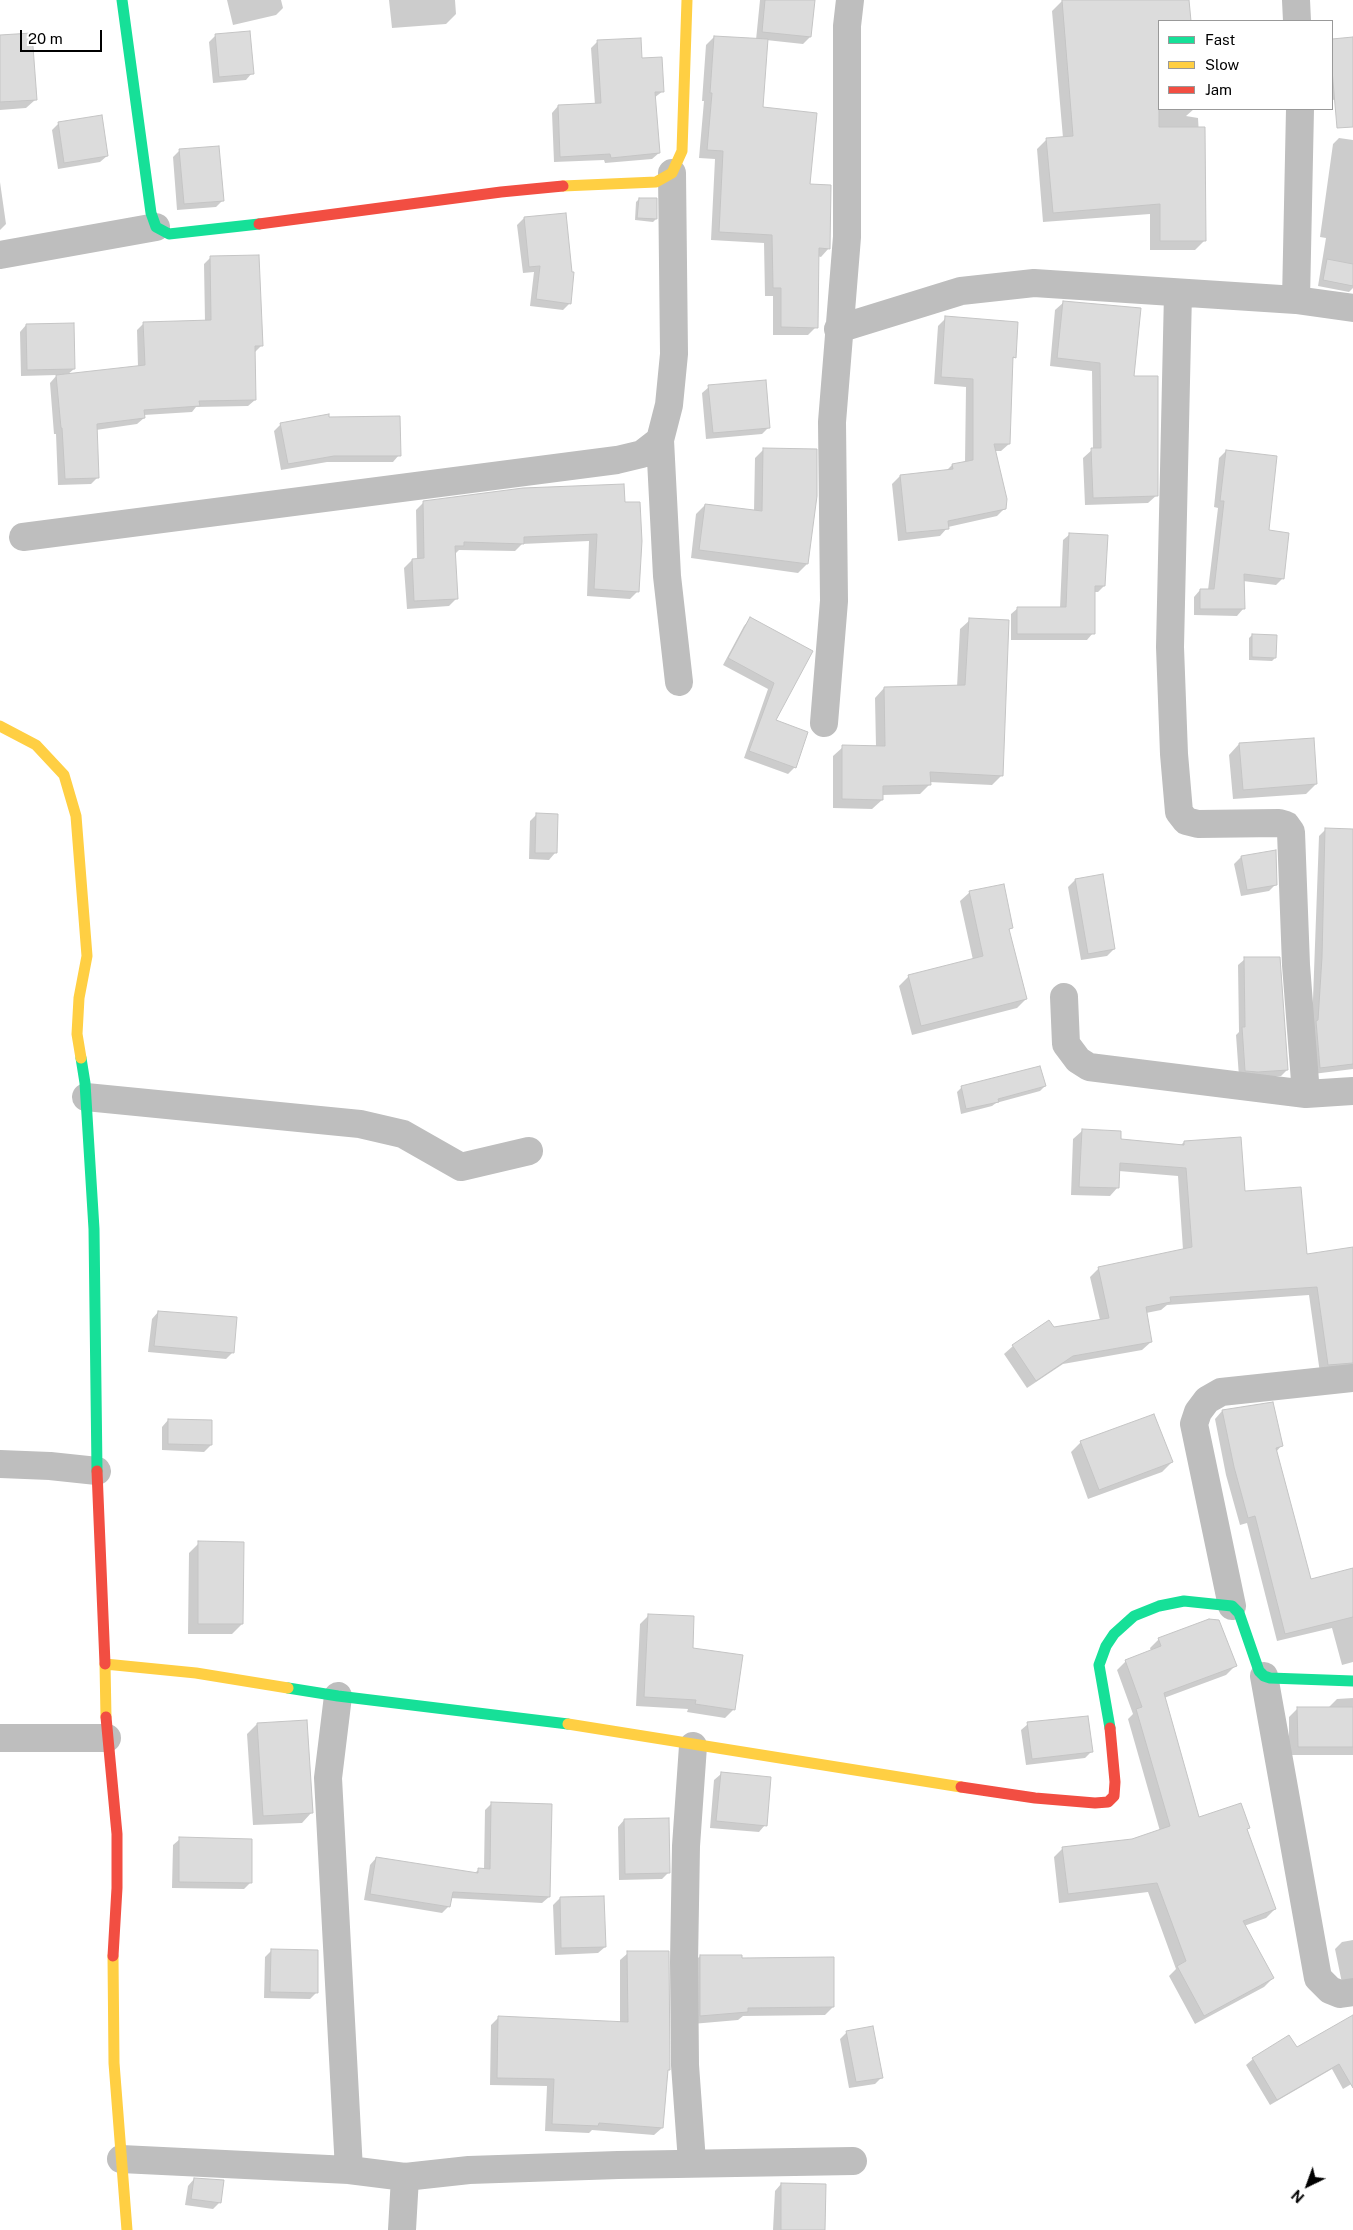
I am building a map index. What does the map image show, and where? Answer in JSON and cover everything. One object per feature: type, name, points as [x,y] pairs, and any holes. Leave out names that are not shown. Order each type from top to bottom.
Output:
[{"type":"street","points":[[122,0],[151,213],[156,227]]},
{"type":"street","points":[[679,682],[667,576],[660,440],[669,405],[674,354],[672,173],[682,151],[688,0]]},
{"type":"street","points":[[824,723],[834,601],[832,422],[838,329],[847,237],[847,26],[850,0]]},
{"type":"street","points":[[1296,0],[1297,20]]},
{"type":"street","points":[[1296,300],[1300,110]]},
{"type":"street","points":[[0,255],[156,227],[170,234],[300,220],[501,192],[582,184],[656,182],[672,173]]},
{"type":"street","points":[[838,329],[961,291],[1034,284],[1296,300],[1353,308]]},
{"type":"street","points":[[1178,293],[1170,647],[1179,812],[1186,822],[1198,824],[1279,823],[1286,825],[1291,832],[1296,966],[1306,1094]]},
{"type":"street","points":[[23,536],[617,460],[642,454],[660,440]]},
{"type":"street","points":[[0,726],[36,745],[64,775],[76,816],[87,956],[79,998],[78,1034],[86,1097],[94,1229],[97,1470],[107,1738],[117,1834],[117,1888],[114,1941],[114,2063],[127,2230]]},
{"type":"street","points":[[1064,997],[1066,1044],[1078,1060],[1089,1067],[1306,1094],[1353,1091]]},
{"type":"street","points":[[86,1097],[360,1124],[404,1134],[461,1167],[530,1151]]},
{"type":"street","points":[[1353,1378],[1221,1392],[1207,1400],[1198,1412],[1194,1424],[1232,1606],[1239,1613],[1259,1671],[1264,1676],[1270,1678],[1353,1681]]},
{"type":"street","points":[[0,1464],[97,1470]]},
{"type":"street","points":[[105,1664],[129,1664],[196,1672],[338,1696],[535,1719],[693,1746],[1035,1798],[1108,1802],[1114,1796],[1116,1782],[1110,1730],[1099,1665],[1106,1646],[1114,1634],[1134,1616],[1160,1606],[1184,1601],[1232,1606]]},
{"type":"street","points":[[1264,1676],[1318,1978],[1330,1990],[1340,1994],[1353,1992]]},
{"type":"street","points":[[338,1696],[328,1778],[350,2170]]},
{"type":"street","points":[[0,1738],[107,1738]]},
{"type":"street","points":[[692,2162],[685,2065],[684,1962],[686,1846],[693,1746]]},
{"type":"street","points":[[121,2159],[350,2170],[405,2177],[468,2170],[692,2162],[853,2161]]},
{"type":"street","points":[[402,2230],[405,2177]]},
{"type":"building","points":[[765,0],[815,0],[811,37],[762,32]]},
{"type":"building","points":[[1062,0],[1189,0],[1191,20],[1158,20],[1159,127],[1205,127],[1206,241],[1160,241],[1160,204],[1053,213],[1046,138],[1073,136]]},
{"type":"building","points":[[250,31],[254,74],[219,77],[215,34]]},
{"type":"building","points":[[32,33],[37,100],[0,102],[0,35]]},
{"type":"building","points":[[714,36],[768,39],[763,107],[817,113],[810,184],[831,185],[830,249],[819,248],[818,328],[781,327],[781,288],[773,288],[772,235],[719,232],[723,151],[707,150]]},
{"type":"building","points":[[1353,37],[1353,127],[1337,128],[1333,82],[1333,39]]},
{"type":"building","points":[[641,38],[642,58],[662,57],[664,92],[655,92],[660,153],[611,158],[610,154],[560,157],[558,105],[601,103],[597,40]]},
{"type":"building","points":[[102,115],[108,156],[64,163],[58,122]]},
{"type":"building","points":[[219,146],[224,201],[184,204],[179,149]]},
{"type":"building","points":[[639,198],[657,198],[657,219],[637,218]]},
{"type":"building","points":[[566,213],[572,272],[574,272],[571,304],[536,299],[540,266],[529,267],[524,217]]},
{"type":"building","points":[[259,255],[263,346],[255,346],[256,400],[199,401],[200,406],[144,410],[145,418],[97,424],[99,478],[65,479],[56,375],[145,365],[143,322],[211,320],[210,256]]},
{"type":"building","points":[[1327,259],[1353,264],[1353,286],[1323,280]]},
{"type":"building","points":[[1063,301],[1141,308],[1134,376],[1158,376],[1158,496],[1093,498],[1091,448],[1101,448],[1100,363],[1057,358]]},
{"type":"building","points":[[945,316],[1018,322],[1016,358],[1013,357],[1010,444],[994,444],[1007,499],[1006,509],[948,521],[949,529],[906,533],[900,475],[953,469],[952,464],[973,460],[973,379],[941,377]]},
{"type":"building","points":[[74,323],[75,369],[27,370],[26,324]]},
{"type":"building","points":[[766,380],[770,428],[713,433],[708,385]]},
{"type":"building","points":[[329,414],[329,417],[400,416],[401,456],[334,456],[288,464],[280,423]]},
{"type":"building","points":[[763,448],[817,449],[817,496],[808,564],[699,550],[705,504],[762,511]]},
{"type":"building","points":[[1226,450],[1277,456],[1269,530],[1289,533],[1284,579],[1244,574],[1245,609],[1200,609],[1200,589],[1214,589],[1224,501],[1220,501]]},
{"type":"building","points":[[624,484],[625,502],[640,502],[642,541],[639,592],[594,589],[597,534],[524,537],[524,544],[464,542],[464,546],[455,546],[458,599],[414,601],[412,559],[424,558],[423,501],[523,488]]},
{"type":"building","points":[[1069,533],[1108,535],[1105,586],[1095,586],[1095,634],[1017,634],[1017,607],[1066,607]]},
{"type":"building","points":[[750,617],[813,651],[776,720],[808,732],[796,768],[749,751],[774,683],[728,658]]},
{"type":"building","points":[[969,618],[1009,620],[1003,776],[930,772],[931,785],[883,786],[883,800],[842,799],[842,745],[885,746],[884,687],[965,685]]},
{"type":"building","points":[[1252,634],[1277,635],[1276,658],[1252,657]]},
{"type":"building","points":[[1314,738],[1317,784],[1243,790],[1239,743]]},
{"type":"building","points":[[536,813],[558,814],[557,853],[535,853]]},
{"type":"building","points":[[1325,828],[1353,829],[1353,1064],[1320,1068],[1316,1021],[1318,1020],[1322,957]]},
{"type":"building","points":[[1276,850],[1277,885],[1247,890],[1241,856]]},
{"type":"building","points":[[1103,874],[1115,949],[1088,954],[1075,879]]},
{"type":"building","points":[[1004,884],[1013,928],[1009,929],[1027,999],[921,1026],[908,975],[983,956],[969,891]]},
{"type":"building","points":[[1244,957],[1280,957],[1288,1070],[1245,1071],[1242,1027],[1245,1027]]},
{"type":"building","points":[[1040,1066],[1046,1086],[998,1099],[999,1102],[966,1109],[961,1086]]},
{"type":"building","points":[[1082,1129],[1121,1131],[1121,1139],[1184,1145],[1184,1141],[1241,1137],[1245,1191],[1301,1187],[1307,1254],[1353,1247],[1353,1363],[1328,1365],[1317,1287],[1170,1297],[1171,1302],[1146,1307],[1152,1342],[1073,1356],[1036,1381],[1012,1345],[1049,1320],[1054,1327],[1109,1318],[1098,1267],[1192,1247],[1186,1168],[1120,1163],[1119,1188],[1079,1187]]},
{"type":"building","points":[[158,1311],[237,1317],[234,1353],[154,1346]]},
{"type":"building","points":[[1273,1402],[1283,1446],[1276,1448],[1311,1579],[1353,1568],[1353,1617],[1285,1634],[1255,1516],[1248,1518],[1234,1467],[1222,1410]]},
{"type":"building","points":[[1154,1414],[1173,1462],[1099,1490],[1080,1441]]},
{"type":"building","points":[[168,1419],[212,1420],[212,1445],[168,1444]]},
{"type":"building","points":[[198,1541],[244,1542],[243,1624],[198,1624]]},
{"type":"building","points":[[648,1614],[694,1616],[693,1648],[743,1655],[735,1710],[695,1704],[696,1700],[644,1697]]},
{"type":"building","points":[[1209,1619],[1219,1620],[1237,1666],[1164,1693],[1199,1817],[1241,1803],[1250,1828],[1247,1829],[1276,1909],[1243,1921],[1274,1978],[1204,2016],[1177,1966],[1186,1961],[1157,1883],[1068,1894],[1062,1847],[1132,1839],[1170,1826],[1136,1709],[1142,1707],[1125,1660],[1161,1646],[1158,1638]]},
{"type":"building","points":[[1297,1707],[1353,1707],[1353,1747],[1298,1747]]},
{"type":"building","points":[[1088,1716],[1093,1752],[1032,1759],[1027,1722]]},
{"type":"building","points":[[307,1720],[313,1813],[263,1816],[257,1723]]},
{"type":"building","points":[[721,1772],[771,1777],[767,1826],[716,1821]]},
{"type":"building","points":[[491,1802],[552,1804],[550,1897],[453,1892],[450,1907],[370,1894],[376,1857],[478,1873],[478,1868],[490,1869]]},
{"type":"building","points":[[669,1818],[670,1873],[625,1874],[624,1819]]},
{"type":"building","points":[[179,1837],[252,1839],[252,1883],[179,1882]]},
{"type":"building","points":[[604,1896],[606,1947],[561,1948],[560,1897]]},
{"type":"building","points":[[271,1949],[318,1950],[318,1993],[270,1992]]},
{"type":"building","points":[[627,1951],[669,1951],[670,2070],[668,2070],[663,2128],[599,2123],[598,2126],[552,2124],[554,2079],[497,2078],[498,2016],[628,2022]]},
{"type":"building","points":[[700,1955],[742,1955],[742,1958],[834,1957],[834,2007],[748,2008],[748,2012],[700,2016]]},
{"type":"building","points":[[1353,2015],[1353,2088],[1339,2064],[1277,2100],[1252,2058],[1289,2035],[1297,2047]]},
{"type":"building","points":[[873,2026],[883,2078],[856,2082],[846,2031]]},
{"type":"building","points":[[194,2178],[224,2180],[221,2203],[191,2199]]},
{"type":"building","points":[[781,2183],[826,2184],[825,2230],[781,2230]]},
{"type":"traffic: fast","points":[[122,0],[151,213],[156,227],[169,234],[259,224]]},
{"type":"traffic: fast","points":[[81,1058],[85,1083],[94,1229],[97,1471]]},
{"type":"traffic: fast","points":[[1110,1728],[1099,1665],[1106,1646],[1114,1634],[1134,1616],[1159,1606],[1184,1601],[1232,1606],[1239,1613],[1259,1671],[1264,1676],[1270,1678],[1353,1681]]},
{"type":"traffic: fast","points":[[288,1688],[338,1696],[568,1724]]},
{"type":"traffic: slow","points":[[563,186],[656,182],[672,173],[682,151],[687,0]]},
{"type":"traffic: slow","points":[[0,726],[36,745],[64,775],[76,816],[87,956],[79,998],[77,1034],[81,1058]]},
{"type":"traffic: slow","points":[[106,1717],[105,1664],[196,1673],[288,1688]]},
{"type":"traffic: slow","points":[[568,1724],[961,1787]]},
{"type":"traffic: slow","points":[[113,1956],[114,2063],[127,2230]]},
{"type":"traffic: jam","points":[[259,224],[501,192],[563,186]]},
{"type":"traffic: jam","points":[[97,1471],[105,1664]]},
{"type":"traffic: jam","points":[[106,1717],[117,1834],[117,1888],[113,1956]]},
{"type":"traffic: jam","points":[[961,1787],[1035,1798],[1095,1803],[1108,1802],[1114,1796],[1115,1782],[1110,1728]]}]
